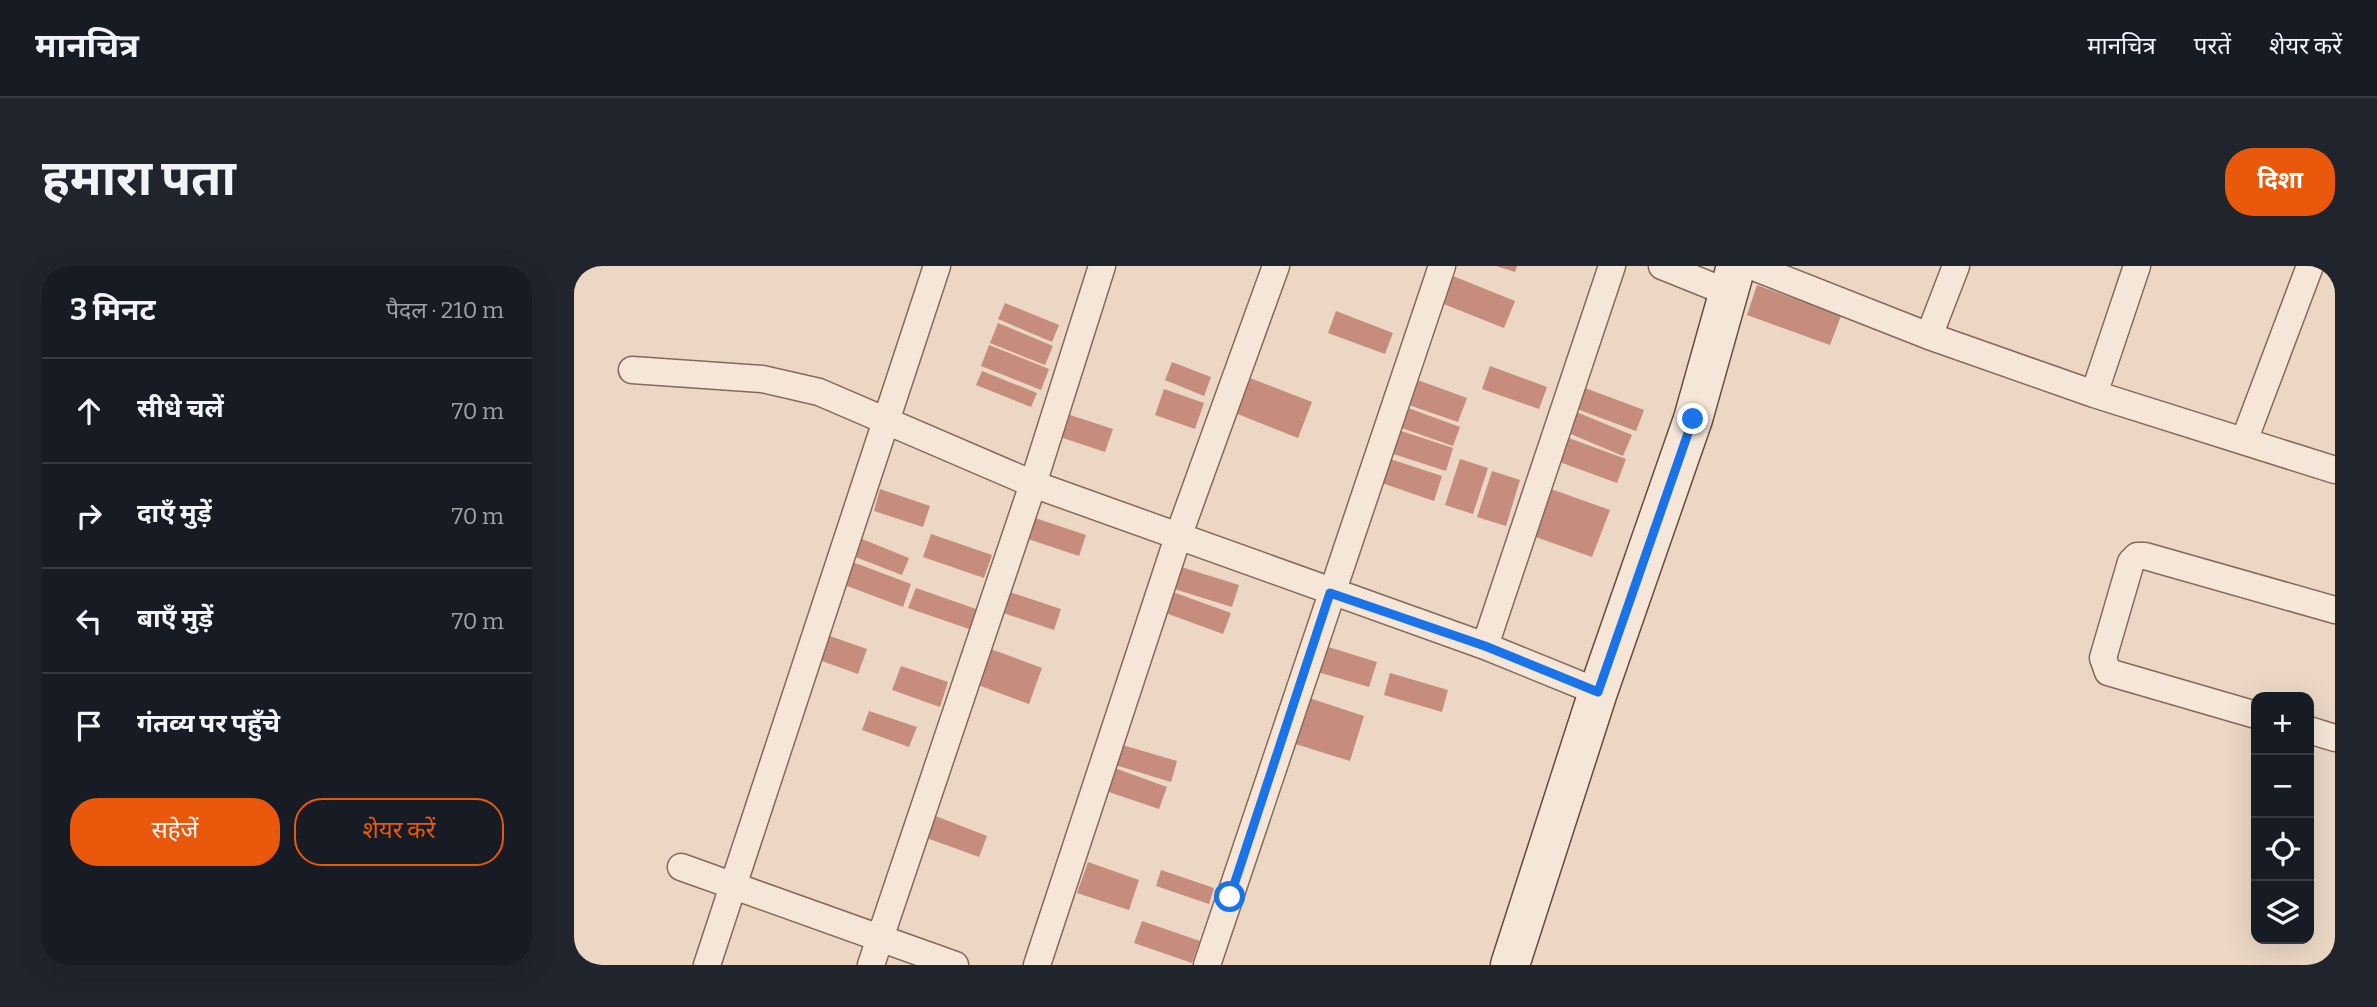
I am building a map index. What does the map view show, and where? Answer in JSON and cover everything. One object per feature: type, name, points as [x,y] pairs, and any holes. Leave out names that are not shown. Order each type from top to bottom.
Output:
[{"type":"street","points":[[707,965],[888,423],[937,266]]},
{"type":"street","points":[[871,965],[1033,484],[1102,266]]},
{"type":"street","points":[[1037,965],[1178,537],[1276,266]]},
{"type":"street","points":[[1207,965],[1330,593],[1443,266]]},
{"type":"street","points":[[1485,646],[1612,266]]},
{"type":"street","points":[[1662,266],[1739,275],[1928,336],[2094,394],[2335,470]]},
{"type":"street","points":[[1928,336],[1956,266]]},
{"type":"street","points":[[2094,394],[2137,266]]},
{"type":"street","points":[[2244,441],[2310,266]]},
{"type":"street","points":[[1510,965],[1598,692],[1693,419],[1739,275]]},
{"type":"street","points":[[632,370],[762,379],[818,392],[1033,484],[1330,593],[1485,646],[1598,692]]},
{"type":"street","points":[[2251,714],[2108,672],[2104,658],[2131,562],[2137,556],[2145,556],[2335,610]]},
{"type":"street","points":[[2314,732],[2335,738]]},
{"type":"street","points":[[681,867],[955,965]]},
{"type":"building","points":[[1496,266],[1517,266],[1515,272]]},
{"type":"building","points":[[1453,276],[1515,301],[1504,328],[1441,303]]},
{"type":"building","points":[[1757,285],[1841,316],[1830,345],[1747,315]]},
{"type":"building","points":[[1005,303],[1059,325],[1052,342],[998,319]]},
{"type":"building","points":[[1336,311],[1393,333],[1385,354],[1328,333]]},
{"type":"building","points":[[998,323],[1053,346],[1045,365],[990,343]]},
{"type":"building","points":[[989,345],[1049,369],[1041,390],[981,366]]},
{"type":"building","points":[[1172,362],[1211,377],[1204,396],[1165,380]]},
{"type":"building","points":[[1490,366],[1547,387],[1539,409],[1482,389]]},
{"type":"building","points":[[982,371],[1037,393],[1031,407],[976,385]]},
{"type":"building","points":[[1250,378],[1312,402],[1298,438],[1235,413]]},
{"type":"building","points":[[1412,378],[1467,398],[1458,422],[1403,403]]},
{"type":"building","points":[[1585,388],[1644,410],[1636,431],[1577,409]]},
{"type":"building","points":[[1164,389],[1204,403],[1195,429],[1155,415]]},
{"type":"building","points":[[1400,405],[1460,427],[1453,446],[1393,425]]},
{"type":"building","points":[[1574,411],[1632,435],[1623,456],[1566,432]]},
{"type":"building","points":[[1061,412],[1113,429],[1105,452],[1054,435]]},
{"type":"building","points":[[1392,428],[1453,448],[1446,471],[1384,451]]},
{"type":"building","points":[[1566,437],[1626,459],[1617,483],[1557,461]]},
{"type":"building","points":[[1384,457],[1442,476],[1434,501],[1376,481]]},
{"type":"building","points":[[1460,459],[1488,468],[1473,514],[1445,505]]},
{"type":"building","points":[[1492,471],[1520,480],[1506,526],[1477,517]]},
{"type":"building","points":[[880,489],[930,506],[923,527],[874,511]]},
{"type":"building","points":[[1551,489],[1610,510],[1592,557],[1533,536]]},
{"type":"building","points":[[1035,518],[1086,535],[1079,556],[1028,539]]},
{"type":"building","points":[[931,534],[992,555],[984,578],[923,557]]},
{"type":"building","points":[[852,535],[909,558],[902,575],[845,553]]},
{"type":"building","points":[[850,561],[911,584],[903,607],[842,584]]},
{"type":"building","points":[[1178,566],[1239,585],[1232,607],[1171,588]]},
{"type":"building","points":[[916,588],[979,610],[972,630],[908,608]]},
{"type":"building","points":[[998,588],[1061,609],[1054,630],[991,609]]},
{"type":"building","points":[[1170,591],[1231,613],[1223,634],[1163,612]]},
{"type":"building","points":[[827,635],[867,649],[858,674],[819,660]]},
{"type":"building","points":[[1322,645],[1377,662],[1369,687],[1314,671]]},
{"type":"building","points":[[991,649],[1042,668],[1029,704],[978,685]]},
{"type":"building","points":[[901,666],[948,682],[940,707],[892,690]]},
{"type":"building","points":[[1390,673],[1448,690],[1442,712],[1384,695]]},
{"type":"building","points":[[1303,696],[1364,716],[1350,761],[1289,742]]},
{"type":"building","points":[[869,711],[917,727],[909,747],[862,730]]},
{"type":"building","points":[[1119,744],[1177,761],[1171,782],[1112,764]]},
{"type":"building","points":[[1109,766],[1167,787],[1159,809],[1100,789]]},
{"type":"building","points":[[933,815],[987,836],[979,857],[924,837]]},
{"type":"building","points":[[1088,862],[1139,880],[1129,910],[1077,893]]},
{"type":"building","points":[[1161,870],[1214,888],[1209,904],[1156,886]]},
{"type":"building","points":[[1142,921],[1200,941],[1192,963],[1134,943]]},
{"type":"route","points":[[1230,897],[1330,593],[1485,646],[1598,692],[1693,419]]}]
